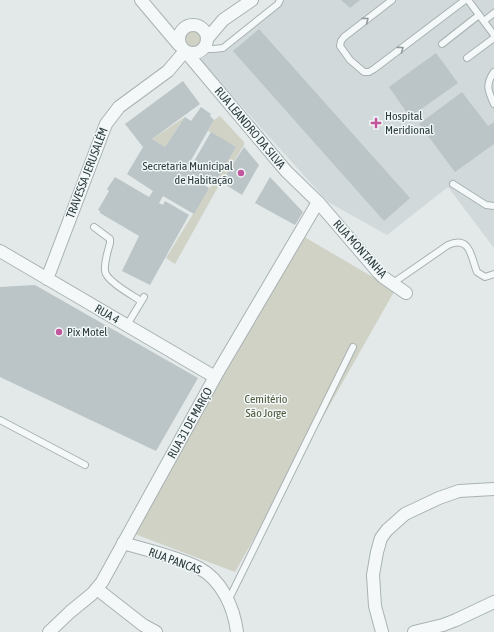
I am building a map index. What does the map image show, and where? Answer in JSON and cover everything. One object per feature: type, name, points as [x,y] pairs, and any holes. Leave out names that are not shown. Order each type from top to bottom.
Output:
[{"type":"street","name":"RUA LEANDRO DA SILVA","points":[[141,0],[286,171],[318,202]]},
{"type":"street","points":[[205,44],[206,35],[202,28],[191,25],[181,30],[179,33],[178,37],[182,48],[193,53],[205,44],[224,20],[252,0]]},
{"type":"street","points":[[162,25],[179,28],[224,20]]},
{"type":"street","name":"TRAVESSA JERUSALÉM","points":[[47,279],[106,124],[119,107],[168,71],[182,48]]},
{"type":"street","name":"RUA MONTANHA","points":[[318,202],[378,272],[406,293]]},
{"type":"street","name":"RUA 31 DE MARÇO","points":[[49,632],[70,612],[97,590],[215,377],[318,202]]},
{"type":"street","name":"RUA 4","points":[[0,251],[215,377]]},
{"type":"street","points":[[382,632],[375,606],[373,575],[381,538],[387,530],[405,514],[439,498],[459,491],[494,489]]},
{"type":"street","name":"RUA PANCAS","points":[[123,543],[200,568],[217,582],[224,591],[233,613],[237,632]]},
{"type":"street","points":[[97,590],[143,625],[156,632]]},
{"type":"street","points":[[414,632],[443,625],[494,602]]},
{"type":"lane","points":[[205,44],[213,49],[223,48],[278,4],[280,0]]},
{"type":"lane","points":[[392,0],[344,36],[341,41],[340,46],[350,60],[364,72],[374,70],[466,0],[494,35]]},
{"type":"lane","points":[[484,21],[494,13]]},
{"type":"lane","points":[[442,44],[479,15]]},
{"type":"lane","points":[[467,58],[494,38]]},
{"type":"lane","points":[[494,72],[488,81],[488,93],[494,104]]},
{"type":"lane","points":[[453,184],[486,205],[494,206]]},
{"type":"lane","points":[[94,227],[110,239],[105,265],[105,273],[108,279],[142,299],[127,325]]},
{"type":"lane","points":[[393,283],[448,245],[454,243],[463,244],[470,249],[477,272],[485,277],[494,274]]},
{"type":"lane","points":[[228,601],[353,348]]},
{"type":"lane","points":[[0,420],[85,465]]},
{"type":"shaded area","name":"Hospital Meridional","points":[[280,0],[494,0],[494,248],[448,187],[387,235],[328,202],[200,60]]},
{"type":"green space","points":[[194,25],[204,32],[206,42],[204,46],[195,52],[188,52],[179,37],[184,28]]},
{"type":"green space","points":[[220,116],[244,142],[244,145],[218,187],[175,264],[166,258],[236,147],[208,131],[214,120]]},
{"type":"green space","points":[[185,117],[165,147],[152,139]]},
{"type":"green space","name":"Cemitério São Jorge","points":[[301,235],[395,290],[235,572],[132,533]]},
{"type":"building","points":[[341,0],[360,0],[350,8]]},
{"type":"building","points":[[259,29],[410,198],[384,221],[233,51]]},
{"type":"building","points":[[436,53],[458,83],[410,117],[389,87]]},
{"type":"building","points":[[183,81],[200,104],[152,139],[165,147],[185,117],[191,121],[201,107],[211,114],[210,116],[214,120],[190,162],[193,163],[211,132],[236,147],[213,186],[193,174],[191,177],[209,188],[194,214],[163,196],[159,203],[163,205],[165,201],[189,215],[150,285],[122,271],[139,236],[100,213],[98,210],[109,191],[107,189],[115,177],[149,197],[153,191],[127,174],[143,147],[125,124]]},
{"type":"building","points":[[462,92],[488,126],[494,122],[494,144],[455,172],[419,124]]},
{"type":"building","name":"Secretaria Municipal de Habitação","points":[[244,147],[259,165],[242,195],[221,182]]},
{"type":"building","points":[[270,177],[303,212],[295,225],[255,203]]},
{"type":"building","name":"Pix Motel","points":[[35,285],[198,378],[156,451],[0,377],[0,287]]},
{"type":"place","name":"Hospital Meridional","points":[[376,123]]},
{"type":"place","name":"Secretaria Municipal de Habitação","points":[[241,173]]},
{"type":"place","name":"Pix Motel","points":[[59,332]]}]
